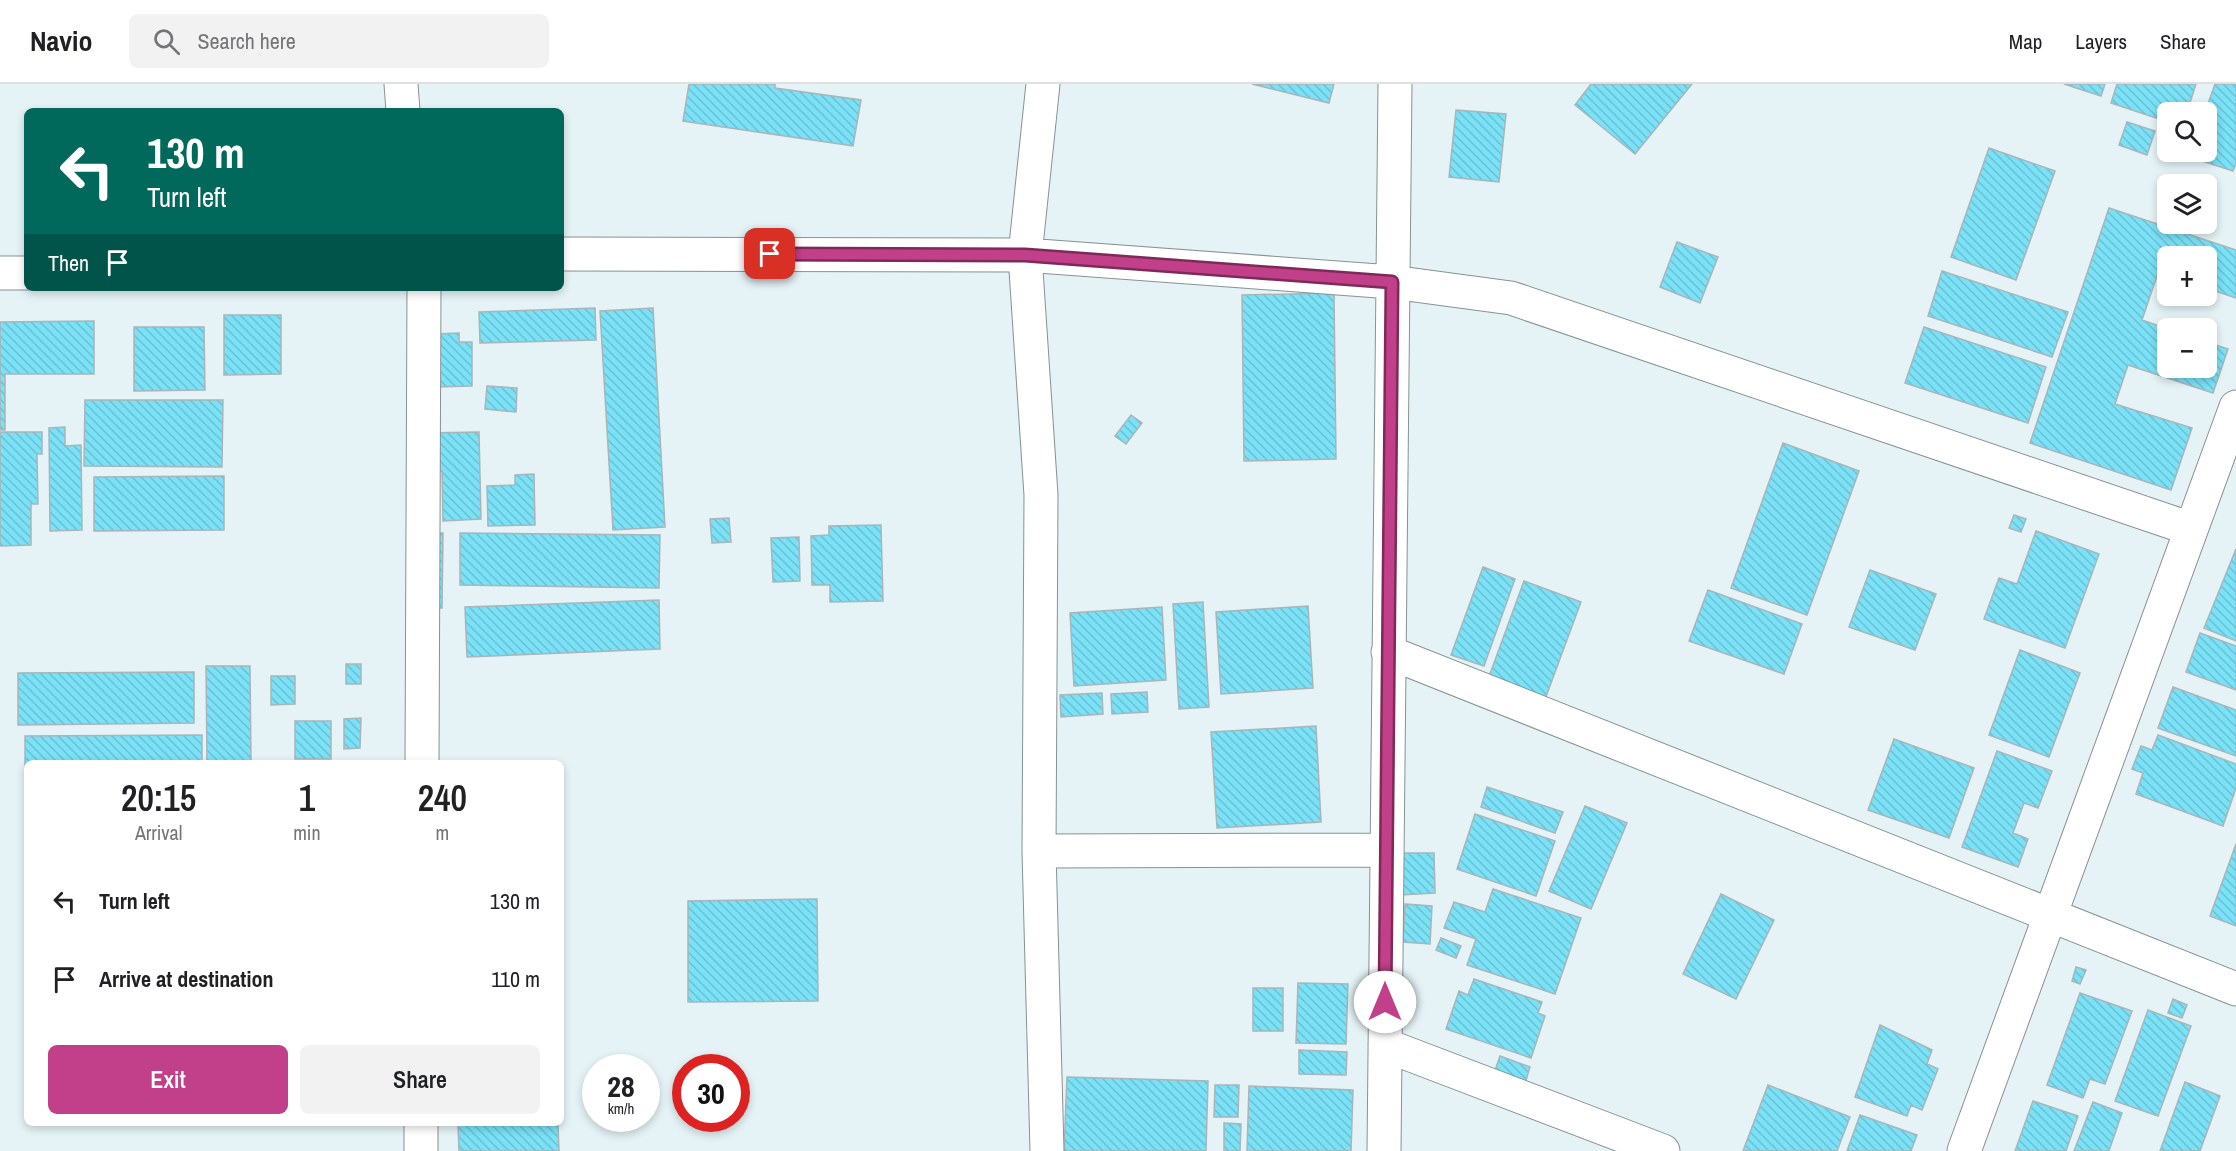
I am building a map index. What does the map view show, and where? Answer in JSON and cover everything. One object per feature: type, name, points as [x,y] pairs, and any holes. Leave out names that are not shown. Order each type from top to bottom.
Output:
[{"type":"street","points":[[402,84],[403,108]]},
{"type":"street","points":[[1043,84],[1025,255],[1041,495],[1039,851],[1047,1151]]},
{"type":"street","points":[[1383,1151],[1395,84]]},
{"type":"street","points":[[564,254],[1025,255],[1392,282],[1511,298],[2191,529]]},
{"type":"street","points":[[0,273],[24,273]]},
{"type":"street","points":[[422,760],[424,291]]},
{"type":"street","points":[[1964,1151],[2236,406]]},
{"type":"street","points":[[1388,652],[2236,989]]},
{"type":"street","points":[[1039,851],[1386,850]]},
{"type":"street","points":[[1385,1045],[1663,1151]]},
{"type":"street","points":[[421,1126],[421,1151]]},
{"type":"building","points":[[689,84],[775,84],[775,88],[861,100],[853,146],[683,121]]},
{"type":"building","points":[[1252,84],[1334,84],[1329,103]]},
{"type":"building","points":[[1591,84],[1692,84],[1635,154],[1575,105]]},
{"type":"building","points":[[2064,84],[2105,84],[2101,96]]},
{"type":"building","points":[[2117,84],[2196,84],[2190,102],[2157,102],[2157,118],[2111,103]]},
{"type":"building","points":[[2215,84],[2236,84],[2236,163],[2233,171],[2205,162],[2217,162],[2217,102],[2209,102]]},
{"type":"building","points":[[1456,110],[1506,114],[1499,182],[1449,177]]},
{"type":"building","points":[[2127,122],[2155,131],[2147,155],[2119,145]]},
{"type":"building","points":[[1989,148],[2055,171],[2016,280],[1951,257]]},
{"type":"building","points":[[2109,208],[2157,224],[2157,234],[2188,234],[2236,250],[2236,298],[2217,292],[2217,246],[2157,246],[2157,276],[2142,320],[2157,325],[2157,375],[2128,365],[2115,404],[2192,428],[2171,490],[2030,443]]},
{"type":"building","points":[[1677,242],[1718,257],[1700,303],[1660,287]]},
{"type":"building","points":[[1942,271],[2068,312],[2052,357],[1928,316]]},
{"type":"building","points":[[1334,293],[1336,459],[1244,461],[1242,295]]},
{"type":"building","points":[[595,308],[596,340],[480,343],[479,312]]},
{"type":"building","points":[[653,308],[665,527],[613,530],[600,311]]},
{"type":"building","points":[[224,315],[281,315],[281,374],[224,375]]},
{"type":"building","points":[[94,321],[94,374],[5,374],[5,430],[0,430],[0,322]]},
{"type":"building","points":[[134,327],[204,327],[205,390],[134,391]]},
{"type":"building","points":[[1924,327],[2046,367],[2028,423],[1905,383]]},
{"type":"building","points":[[459,333],[459,342],[472,342],[472,386],[437,387],[435,334]]},
{"type":"building","points":[[2217,346],[2228,349],[2213,393],[2167,378],[2217,378]]},
{"type":"building","points":[[487,386],[517,388],[516,412],[485,409]]},
{"type":"building","points":[[85,400],[223,400],[222,467],[84,466]]},
{"type":"building","points":[[1131,415],[1142,423],[1126,444],[1115,436]]},
{"type":"building","points":[[65,427],[65,446],[81,445],[82,530],[50,531],[49,428]]},
{"type":"building","points":[[0,432],[42,432],[42,454],[37,454],[38,504],[31,504],[31,545],[0,546]]},
{"type":"building","points":[[479,432],[481,519],[443,521],[442,471],[427,471],[425,433]]},
{"type":"building","points":[[1783,443],[1859,471],[1807,615],[1731,588]]},
{"type":"building","points":[[534,474],[535,525],[488,526],[487,486],[515,485],[515,475]]},
{"type":"building","points":[[224,476],[224,530],[94,531],[94,477]]},
{"type":"building","points":[[2014,515],[2026,519],[2021,532],[2009,528]]},
{"type":"building","points":[[729,518],[731,542],[712,543],[710,519]]},
{"type":"building","points":[[881,525],[883,601],[830,602],[830,585],[812,585],[811,536],[829,535],[829,526]]},
{"type":"building","points":[[2036,531],[2099,554],[2065,648],[1984,619],[1999,578],[2017,584]]},
{"type":"building","points":[[432,533],[443,533],[442,608],[432,608]]},
{"type":"building","points":[[460,533],[660,535],[659,588],[460,585]]},
{"type":"building","points":[[799,537],[800,581],[773,582],[771,538]]},
{"type":"building","points":[[2236,549],[2236,641],[2204,628]]},
{"type":"building","points":[[1483,567],[1515,579],[1484,666],[1451,655]]},
{"type":"building","points":[[1870,570],[1936,594],[1915,650],[1849,627]]},
{"type":"building","points":[[1524,581],[1581,602],[1544,702],[1487,682]]},
{"type":"building","points":[[1708,590],[1802,624],[1784,674],[1689,641]]},
{"type":"building","points":[[659,600],[660,649],[467,657],[465,607]]},
{"type":"building","points":[[1203,602],[1209,707],[1179,709],[1173,604]]},
{"type":"building","points":[[1308,606],[1313,688],[1221,694],[1216,612]]},
{"type":"building","points":[[1162,607],[1166,680],[1074,686],[1070,613]]},
{"type":"building","points":[[2200,633],[2236,646],[2236,690],[2186,672]]},
{"type":"building","points":[[2020,650],[2080,673],[2049,757],[1989,735]]},
{"type":"building","points":[[346,664],[361,664],[361,684],[346,684]]},
{"type":"building","points":[[206,666],[250,666],[251,760],[207,760]]},
{"type":"building","points":[[194,672],[194,723],[18,725],[18,673]]},
{"type":"building","points":[[271,676],[295,676],[295,704],[271,705]]},
{"type":"building","points":[[2173,687],[2236,710],[2236,756],[2158,728]]},
{"type":"building","points":[[1147,692],[1148,712],[1112,714],[1111,694]]},
{"type":"building","points":[[1102,693],[1103,714],[1061,717],[1060,695]]},
{"type":"building","points":[[361,718],[360,748],[344,749],[344,719]]},
{"type":"building","points":[[295,721],[331,721],[331,759],[295,759]]},
{"type":"building","points":[[1316,726],[1321,822],[1217,828],[1211,732]]},
{"type":"building","points":[[202,735],[202,760],[25,760],[25,736]]},
{"type":"building","points":[[2158,735],[2236,764],[2236,788],[2223,826],[2136,794],[2143,773],[2132,769],[2141,746],[2152,750]]},
{"type":"building","points":[[1894,739],[1974,768],[1949,838],[1868,810]]},
{"type":"building","points":[[1997,751],[2052,771],[2038,808],[2024,803],[2013,833],[2028,839],[2018,867],[1962,847]]},
{"type":"building","points":[[1487,787],[1563,812],[1555,833],[1481,807]]},
{"type":"building","points":[[1585,806],[1627,823],[1591,909],[1549,891]]},
{"type":"building","points":[[1475,814],[1555,841],[1536,896],[1457,869]]},
{"type":"building","points":[[2236,844],[2236,926],[2210,916]]},
{"type":"building","points":[[1398,853],[1434,853],[1435,893],[1400,895]]},
{"type":"building","points":[[1493,889],[1581,918],[1555,994],[1467,965],[1476,939],[1444,928],[1454,902],[1485,912]]},
{"type":"building","points":[[1721,894],[1774,920],[1736,999],[1683,974]]},
{"type":"building","points":[[817,899],[818,1001],[688,1002],[688,901]]},
{"type":"building","points":[[1405,904],[1432,906],[1430,944],[1403,942]]},
{"type":"building","points":[[1441,938],[1461,946],[1456,958],[1436,950]]},
{"type":"building","points":[[2076,967],[2086,970],[2080,984],[2072,981]]},
{"type":"building","points":[[1474,979],[1542,1002],[1538,1013],[1545,1016],[1531,1058],[1446,1029],[1459,991],[1468,995]]},
{"type":"building","points":[[1298,983],[1348,984],[1346,1044],[1296,1043]]},
{"type":"building","points":[[1253,988],[1283,988],[1283,1031],[1253,1031]]},
{"type":"building","points":[[2080,993],[2132,1011],[2105,1084],[2090,1079],[2083,1098],[2047,1085]]},
{"type":"building","points":[[2173,999],[2187,1005],[2182,1018],[2168,1013]]},
{"type":"building","points":[[2148,1010],[2191,1026],[2158,1116],[2115,1101]]},
{"type":"building","points":[[1880,1025],[1932,1050],[1927,1064],[1938,1069],[1922,1110],[1911,1105],[1907,1116],[1855,1097]]},
{"type":"building","points":[[1299,1050],[1347,1052],[1346,1075],[1299,1074]]},
{"type":"building","points":[[1500,1056],[1530,1067],[1523,1090],[1492,1079]]},
{"type":"building","points":[[1067,1077],[1208,1081],[1206,1151],[1064,1151]]},
{"type":"building","points":[[2185,1082],[2220,1096],[2200,1151],[2160,1151]]},
{"type":"building","points":[[1215,1085],[1239,1085],[1238,1117],[1214,1117]]},
{"type":"building","points":[[1768,1085],[1850,1117],[1837,1151],[1743,1151]]},
{"type":"building","points":[[1249,1086],[1353,1090],[1351,1151],[1247,1151]]},
{"type":"building","points":[[2033,1101],[2078,1116],[2066,1151],[2015,1151]]},
{"type":"building","points":[[2093,1102],[2122,1113],[2109,1151],[2074,1151]]},
{"type":"building","points":[[1860,1115],[1917,1135],[1911,1151],[1847,1151]]},
{"type":"building","points":[[1224,1123],[1241,1124],[1240,1151],[1224,1151]]},
{"type":"building","points":[[458,1126],[558,1126],[559,1151],[459,1151]]},
{"type":"route","points":[[770,254],[1025,255],[1392,282],[1385,1002]]}]
